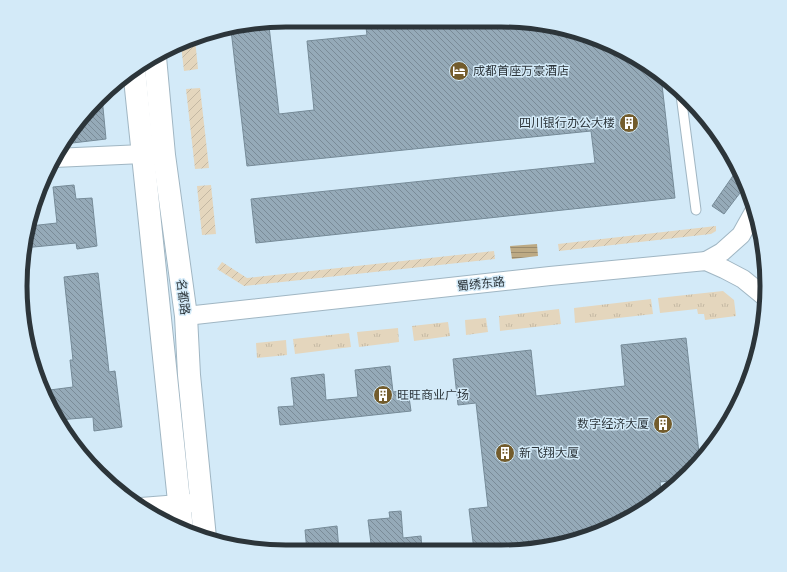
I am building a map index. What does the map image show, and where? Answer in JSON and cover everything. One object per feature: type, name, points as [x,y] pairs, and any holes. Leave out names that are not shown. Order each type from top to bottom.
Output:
[{"type":"street","name":"名都路","points":[[155,62],[164,154],[186,316],[189,374],[190,503],[202,531]]},
{"type":"street","points":[[135,76],[143,154],[190,503],[184,524]]},
{"type":"street","points":[[61,158],[143,154]]},
{"type":"street","points":[[706,262],[722,252],[741,235],[751,218]]},
{"type":"street","name":"蜀绣东路","points":[[186,316],[550,276],[706,262],[743,279],[760,292]]},
{"type":"street","points":[[150,506],[190,503]]},
{"type":"lane","points":[[683,102],[696,210]]},
{"type":"green space","points":[[195,44],[198,69],[184,71],[182,49]]},
{"type":"green space","points":[[200,88],[209,168],[195,169],[186,89]]},
{"type":"green space","points":[[211,185],[216,234],[202,235],[197,186]]},
{"type":"green space","points":[[716,226],[716,231],[711,234],[559,251],[558,244]]},
{"type":"green space","points":[[494,251],[495,259],[244,286],[217,269],[222,262],[247,278]]},
{"type":"green space","points":[[723,291],[734,300],[736,316],[705,320],[704,314],[698,314],[697,309],[660,313],[658,298]]},
{"type":"green space","points":[[651,299],[653,314],[575,323],[574,308]]},
{"type":"green space","points":[[559,309],[561,324],[500,331],[499,316]]},
{"type":"green space","points":[[486,318],[488,332],[466,335],[465,320]]},
{"type":"green space","points":[[448,322],[450,336],[414,341],[412,326]]},
{"type":"green space","points":[[398,328],[399,342],[359,347],[357,332]]},
{"type":"green space","points":[[349,333],[351,347],[295,354],[293,339]]},
{"type":"green space","points":[[286,340],[287,355],[257,358],[256,343]]},
{"type":"shaded area","points":[[537,244],[538,256],[512,259],[510,246]]},
{"type":"building","points":[[366,27],[501,27],[535,29],[568,36],[616,54],[631,62],[662,83],[675,198],[256,243],[251,199],[595,163],[591,131],[247,166],[231,33],[252,29],[269,28],[279,114],[314,110],[307,41],[367,35]]},
{"type":"building","points":[[103,103],[106,139],[70,143],[91,115]]},
{"type":"building","points":[[734,174],[741,191],[724,214],[712,206]]},
{"type":"building","points":[[74,185],[76,199],[92,198],[97,246],[77,249],[76,243],[30,247],[34,226],[57,223],[53,187]]},
{"type":"building","points":[[98,273],[109,372],[115,371],[122,427],[94,431],[93,417],[64,420],[49,390],[73,387],[70,360],[73,360],[64,277]]},
{"type":"building","points":[[686,338],[699,453],[672,481],[660,482],[661,490],[659,491],[630,510],[600,525],[568,536],[535,543],[473,545],[469,509],[488,507],[476,403],[458,405],[453,359],[531,350],[536,396],[625,386],[621,345]]},
{"type":"building","name":"旺旺商业广场","points":[[390,366],[393,392],[408,390],[411,411],[280,425],[278,407],[294,406],[291,378],[324,374],[326,400],[358,397],[355,370]]},
{"type":"building","points":[[401,511],[403,538],[421,536],[422,545],[371,545],[368,520],[390,518],[389,512]]},
{"type":"building","points":[[337,526],[339,545],[306,545],[305,530]]},
{"type":"place","name":"成都首座万豪酒店","points":[[459,71]]},
{"type":"place","name":"四川银行办公大楼","points":[[629,123]]},
{"type":"place","name":"旺旺商业广场","points":[[383,395]]},
{"type":"place","name":"数字经济大厦","points":[[663,424]]},
{"type":"place","name":"新飞翔大厦","points":[[505,453]]}]
